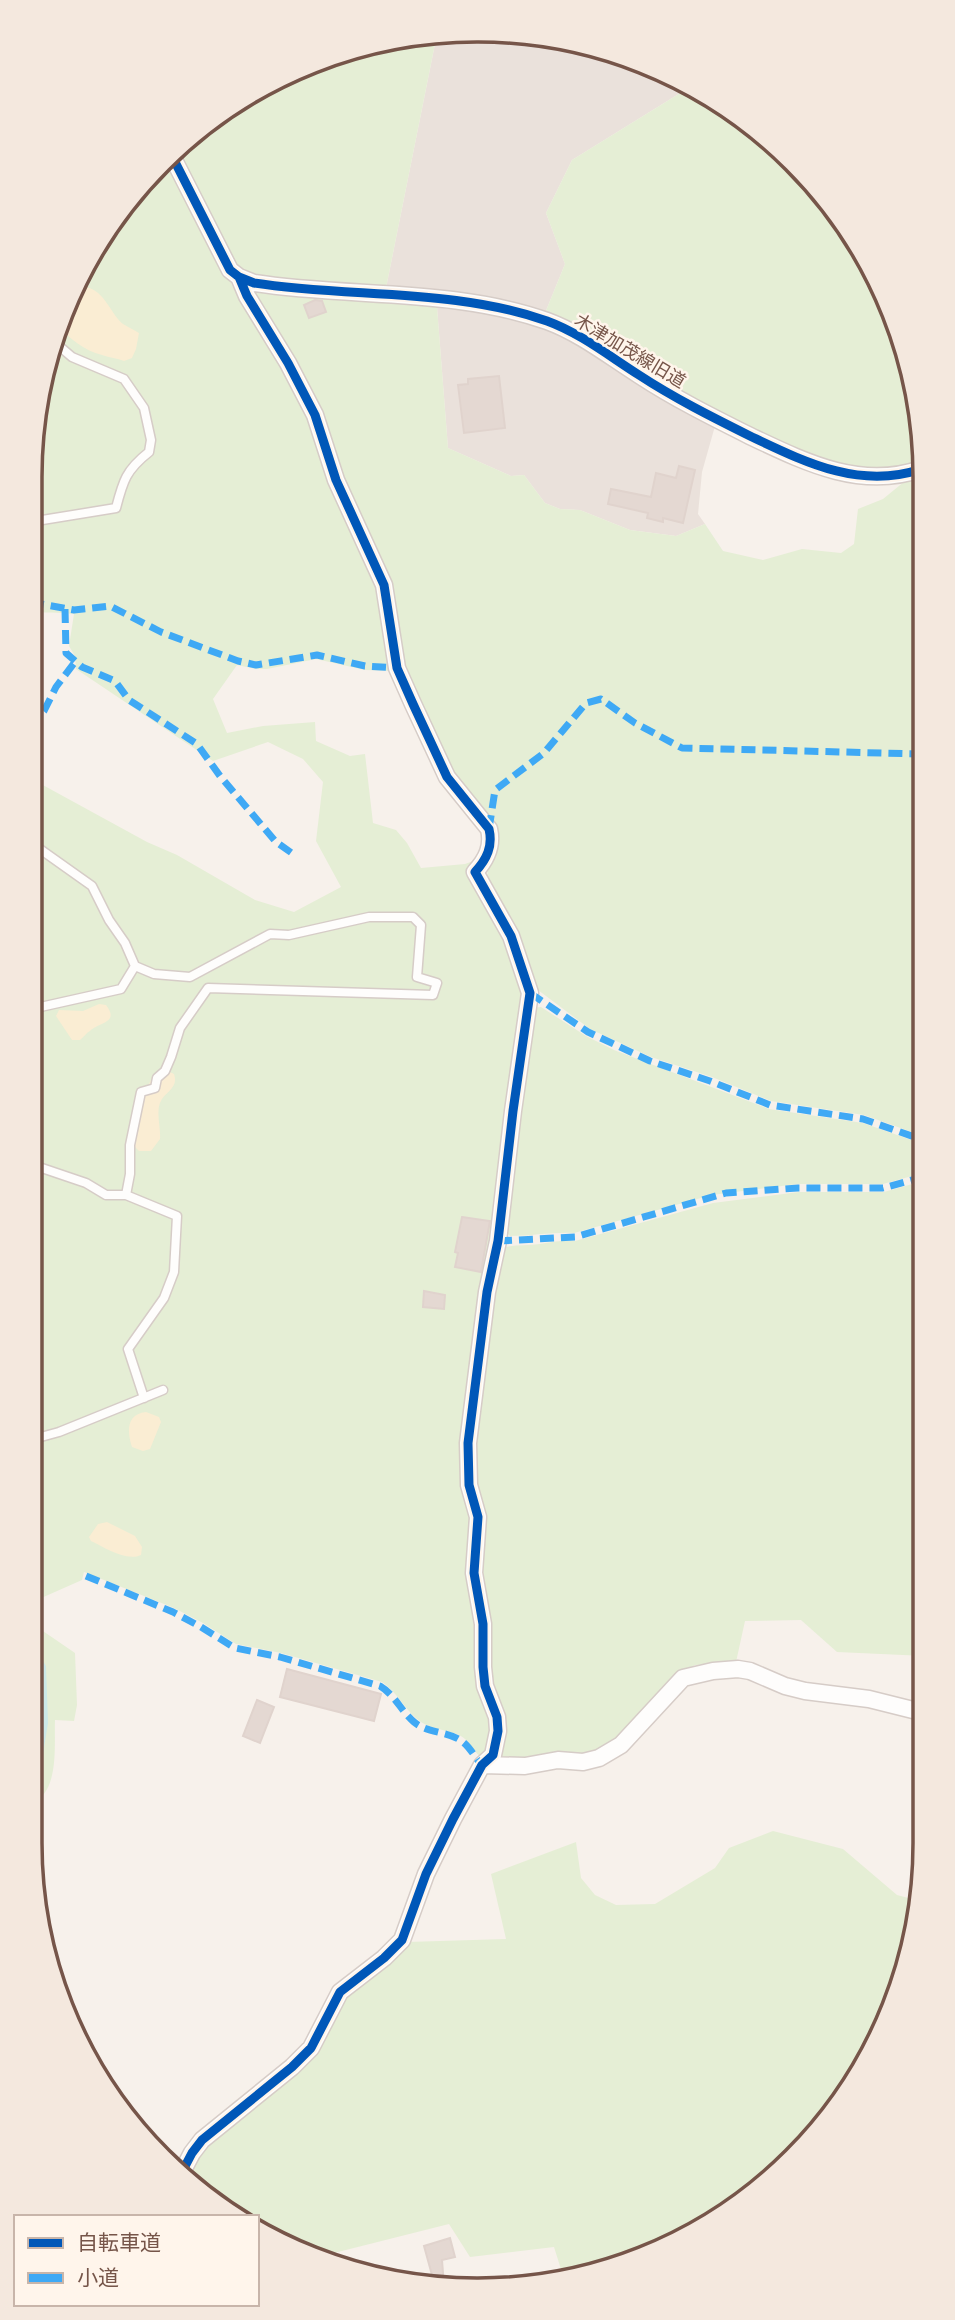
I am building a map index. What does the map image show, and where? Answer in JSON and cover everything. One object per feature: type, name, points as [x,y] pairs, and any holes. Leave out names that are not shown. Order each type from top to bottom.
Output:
[{"type":"street","points":[[176,164],[230,270],[239,277],[247,296],[288,363],[315,415],[336,480],[384,585],[397,668],[447,777],[489,829],[489,851],[475,872],[511,936],[530,993],[498,1241],[487,1292],[468,1443],[469,1485],[478,1517],[474,1573],[483,1625],[485,1686],[497,1717],[498,1731],[493,1755],[482,1765],[426,1874],[402,1940],[384,1958],[340,1992],[311,2048],[292,2067],[202,2140],[185,2165]]},
{"type":"street","name":"木津加茂線旧道","points":[[239,277],[254,284],[277,287],[484,304],[548,321],[574,334],[670,395],[810,464],[835,472],[869,477],[913,471]]},
{"type":"street","points":[[482,1765],[525,1766],[558,1760],[583,1762],[599,1758],[621,1745],[683,1678],[713,1671],[750,1671],[795,1688],[869,1699],[913,1710]]},
{"type":"lane","points":[[42,520],[116,508],[123,478],[134,463],[149,452],[151,440],[144,408],[124,379],[72,358],[62,349]]},
{"type":"lane","points":[[42,851],[92,886],[135,966],[154,974],[190,976],[270,934],[289,935],[369,917],[413,917],[421,925],[417,977],[437,983],[433,995],[208,988],[180,1028],[171,1057],[157,1078],[155,1088],[141,1092],[130,1145],[130,1174],[126,1195]]},
{"type":"lane","points":[[42,1007],[121,989],[135,966]]},
{"type":"lane","points":[[42,1168],[86,1183],[106,1195],[126,1195],[177,1216],[174,1272],[164,1298],[128,1349],[144,1398]]},
{"type":"lane","points":[[42,1437],[163,1390]]},
{"type":"shaded area","points":[[506,43],[562,50],[617,65],[681,93],[572,160],[546,213],[565,264],[545,313],[487,297],[386,288],[435,45]]},
{"type":"shaded area","points":[[437,307],[483,311],[545,328],[571,340],[715,426],[702,472],[698,514],[705,524],[676,536],[630,530],[580,510],[560,509],[545,503],[524,475],[511,476],[448,448]]},
{"type":"green space","points":[[435,45],[386,288],[259,277],[235,263],[182,158],[236,115],[311,75],[393,50]]},
{"type":"green space","points":[[681,93],[719,115],[765,150],[823,212],[868,285],[890,338],[905,393],[913,463],[889,469],[867,470],[809,458],[702,405],[568,321],[545,313],[565,264],[546,213],[572,160]]},
{"type":"green space","points":[[171,169],[241,302],[282,367],[307,416],[376,586],[394,671],[365,670],[316,659],[267,669],[237,665],[213,699],[227,733],[263,726],[315,722],[316,741],[350,756],[365,754],[373,823],[396,830],[421,868],[465,864],[476,860],[524,1000],[462,1443],[492,1718],[487,1756],[482,1758],[463,1737],[426,1725],[417,1719],[382,1682],[281,1653],[236,1644],[174,1608],[84,1572],[82,1580],[42,1598],[42,785],[147,842],[177,855],[255,900],[294,912],[341,887],[316,841],[323,782],[303,759],[268,742],[213,761],[76,669],[75,656],[69,646],[74,614],[42,613],[43,449],[50,393],[75,311],[100,260],[132,212]]},
{"type":"green space","points":[[248,288],[437,307],[448,448],[511,476],[524,475],[545,503],[560,509],[580,510],[630,530],[676,536],[705,524],[723,551],[763,560],[802,549],[841,553],[854,544],[858,509],[883,499],[905,481],[913,479],[913,1132],[864,1115],[771,1101],[712,1077],[651,1057],[590,1029],[538,990],[515,926],[487,879],[488,865],[499,835],[451,773],[403,671],[391,588]]},
{"type":"green space","points":[[541,1007],[586,1036],[614,1050],[769,1109],[863,1123],[913,1140],[913,1176],[883,1184],[798,1184],[712,1195],[574,1233],[510,1236],[503,1229],[531,1008]]},
{"type":"green space","points":[[913,1184],[913,1655],[837,1652],[801,1620],[745,1621],[736,1662],[695,1665],[678,1674],[618,1741],[587,1757],[518,1761],[498,1758],[479,1573],[473,1443],[499,1249],[575,1241],[713,1203],[799,1192],[884,1192]]},
{"type":"green space","points":[[42,1630],[75,1653],[77,1705],[74,1721],[55,1720],[55,1755],[51,1780],[42,1796]]},
{"type":"green space","points":[[773,1831],[843,1849],[897,1895],[909,1898],[898,1955],[880,2009],[840,2084],[805,2130],[765,2170],[695,2220],[644,2245],[561,2270],[554,2247],[470,2257],[449,2224],[333,2253],[260,2220],[259,2215],[252,2215],[236,2205],[191,2171],[206,2144],[296,2071],[345,1996],[407,1942],[506,1939],[491,1874],[576,1842],[581,1878],[595,1895],[616,1905],[655,1904],[715,1868],[729,1848]]},
{"type":"sand","points":[[86,288],[100,295],[123,324],[139,333],[132,358],[124,361],[95,353],[66,335]]},
{"type":"sand","points":[[99,1004],[106,1005],[110,1011],[109,1019],[80,1040],[72,1040],[56,1016],[59,1010],[83,1011]]},
{"type":"sand","points":[[168,1071],[174,1074],[175,1083],[160,1103],[160,1139],[151,1151],[139,1151],[133,1145],[142,1101],[153,1076]]},
{"type":"sand","points":[[146,1412],[159,1417],[161,1422],[150,1449],[143,1451],[132,1447],[129,1430],[131,1420],[139,1413]]},
{"type":"sand","points":[[107,1522],[135,1536],[142,1547],[141,1555],[129,1557],[91,1541],[89,1537],[98,1524]]},
{"type":"water","points":[[42,1660],[46,1666],[48,1723],[42,1760]]},
{"type":"building","points":[[315,300],[322,301],[326,312],[309,318],[304,305]]},
{"type":"building","points":[[499,376],[505,428],[464,433],[458,385],[468,384],[468,379]]},
{"type":"building","points":[[679,466],[695,470],[683,523],[663,518],[663,522],[647,518],[648,513],[608,504],[611,489],[651,497],[656,473],[676,478]]},
{"type":"building","points":[[462,1217],[490,1221],[481,1272],[455,1267]]},
{"type":"building","points":[[424,1291],[445,1295],[444,1309],[423,1307]]},
{"type":"building","points":[[287,1669],[381,1694],[374,1721],[280,1697]]},
{"type":"building","points":[[257,1700],[274,1707],[260,1743],[243,1736]]},
{"type":"building","points":[[450,2238],[455,2257],[442,2260],[443,2276],[432,2275],[424,2246]]},
{"type":"marked path","points":[[42,604],[74,610],[110,606],[161,632],[238,661],[256,665],[317,655],[365,666],[397,668]]},
{"type":"marked path","points":[[65,609],[66,653],[82,667],[115,681],[129,700],[197,744],[220,776],[276,842],[296,856]]},
{"type":"marked path","points":[[42,713],[56,687],[75,662]]},
{"type":"marked path","points":[[489,829],[495,790],[544,753],[586,703],[601,699],[635,723],[682,748],[913,754]]},
{"type":"marked path","points":[[530,993],[588,1032],[650,1061],[770,1105],[863,1119],[913,1136]]},
{"type":"marked path","points":[[498,1241],[575,1237],[726,1193],[798,1188],[883,1188],[913,1180]]},
{"type":"marked path","points":[[86,1576],[173,1612],[235,1648],[280,1657],[380,1686],[414,1722],[460,1740],[482,1765]]},
{"type":"cycle path","points":[[176,164],[230,270],[239,277],[254,283],[290,288],[475,303],[547,321],[594,345],[693,407],[791,455],[855,475],[898,475],[913,471]]},
{"type":"cycle path","points":[[185,2165],[202,2140],[292,2067],[311,2048],[340,1992],[384,1958],[402,1940],[426,1874],[453,1819],[482,1765],[493,1755],[498,1731],[497,1717],[485,1686],[483,1624],[474,1573],[478,1517],[469,1485],[468,1443],[487,1292],[498,1241],[530,993],[511,936],[475,872],[488,852],[489,829],[447,777],[413,704],[397,668],[384,585],[336,480],[315,415],[288,363],[247,296],[239,277]]}]
